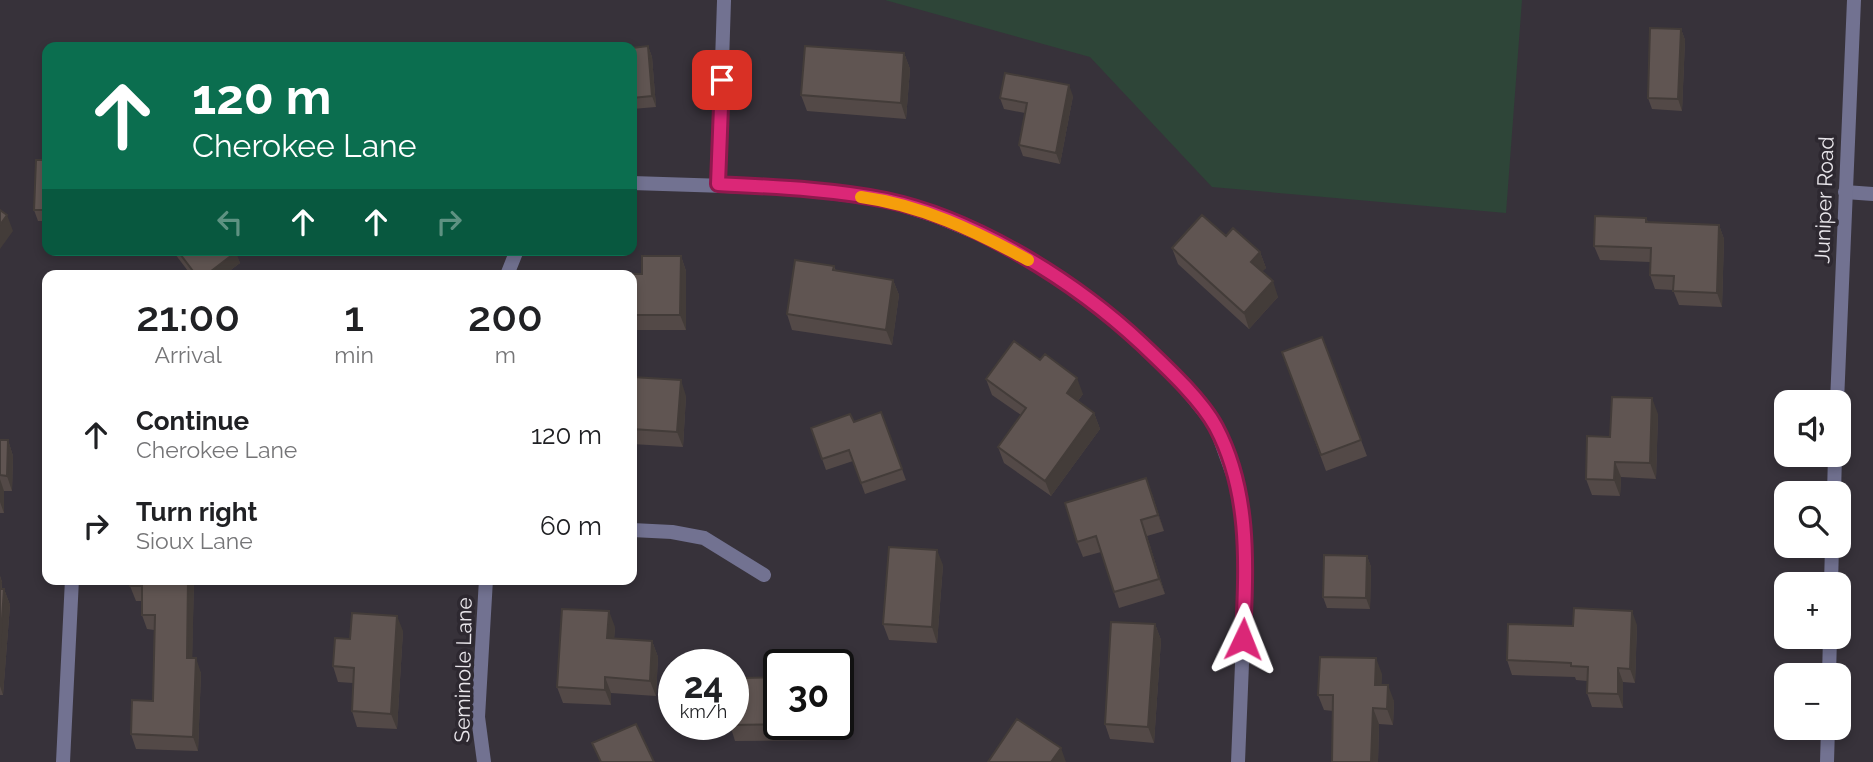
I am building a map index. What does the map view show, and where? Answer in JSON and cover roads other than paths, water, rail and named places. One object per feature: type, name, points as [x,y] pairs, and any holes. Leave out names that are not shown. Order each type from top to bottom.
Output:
[{"type":"street","name":"Juniper Road","points":[[1837,390],[1854,0]]},
{"type":"street","points":[[718,184],[724,1]]},
{"type":"street","points":[[637,183],[790,188],[887,201],[936,216],[984,236],[1045,269],[1122,325],[1177,377],[1215,425],[1240,494],[1245,532],[1245,590],[1238,762]]},
{"type":"street","points":[[1845,192],[1873,194]]},
{"type":"street","points":[[637,530],[672,532],[704,538],[764,575]]},
{"type":"street","points":[[63,762],[72,585]]},
{"type":"street","name":"Seminole Lane","points":[[484,762],[478,717],[486,585]]},
{"type":"street","points":[[1827,762],[1828,740]]}]
